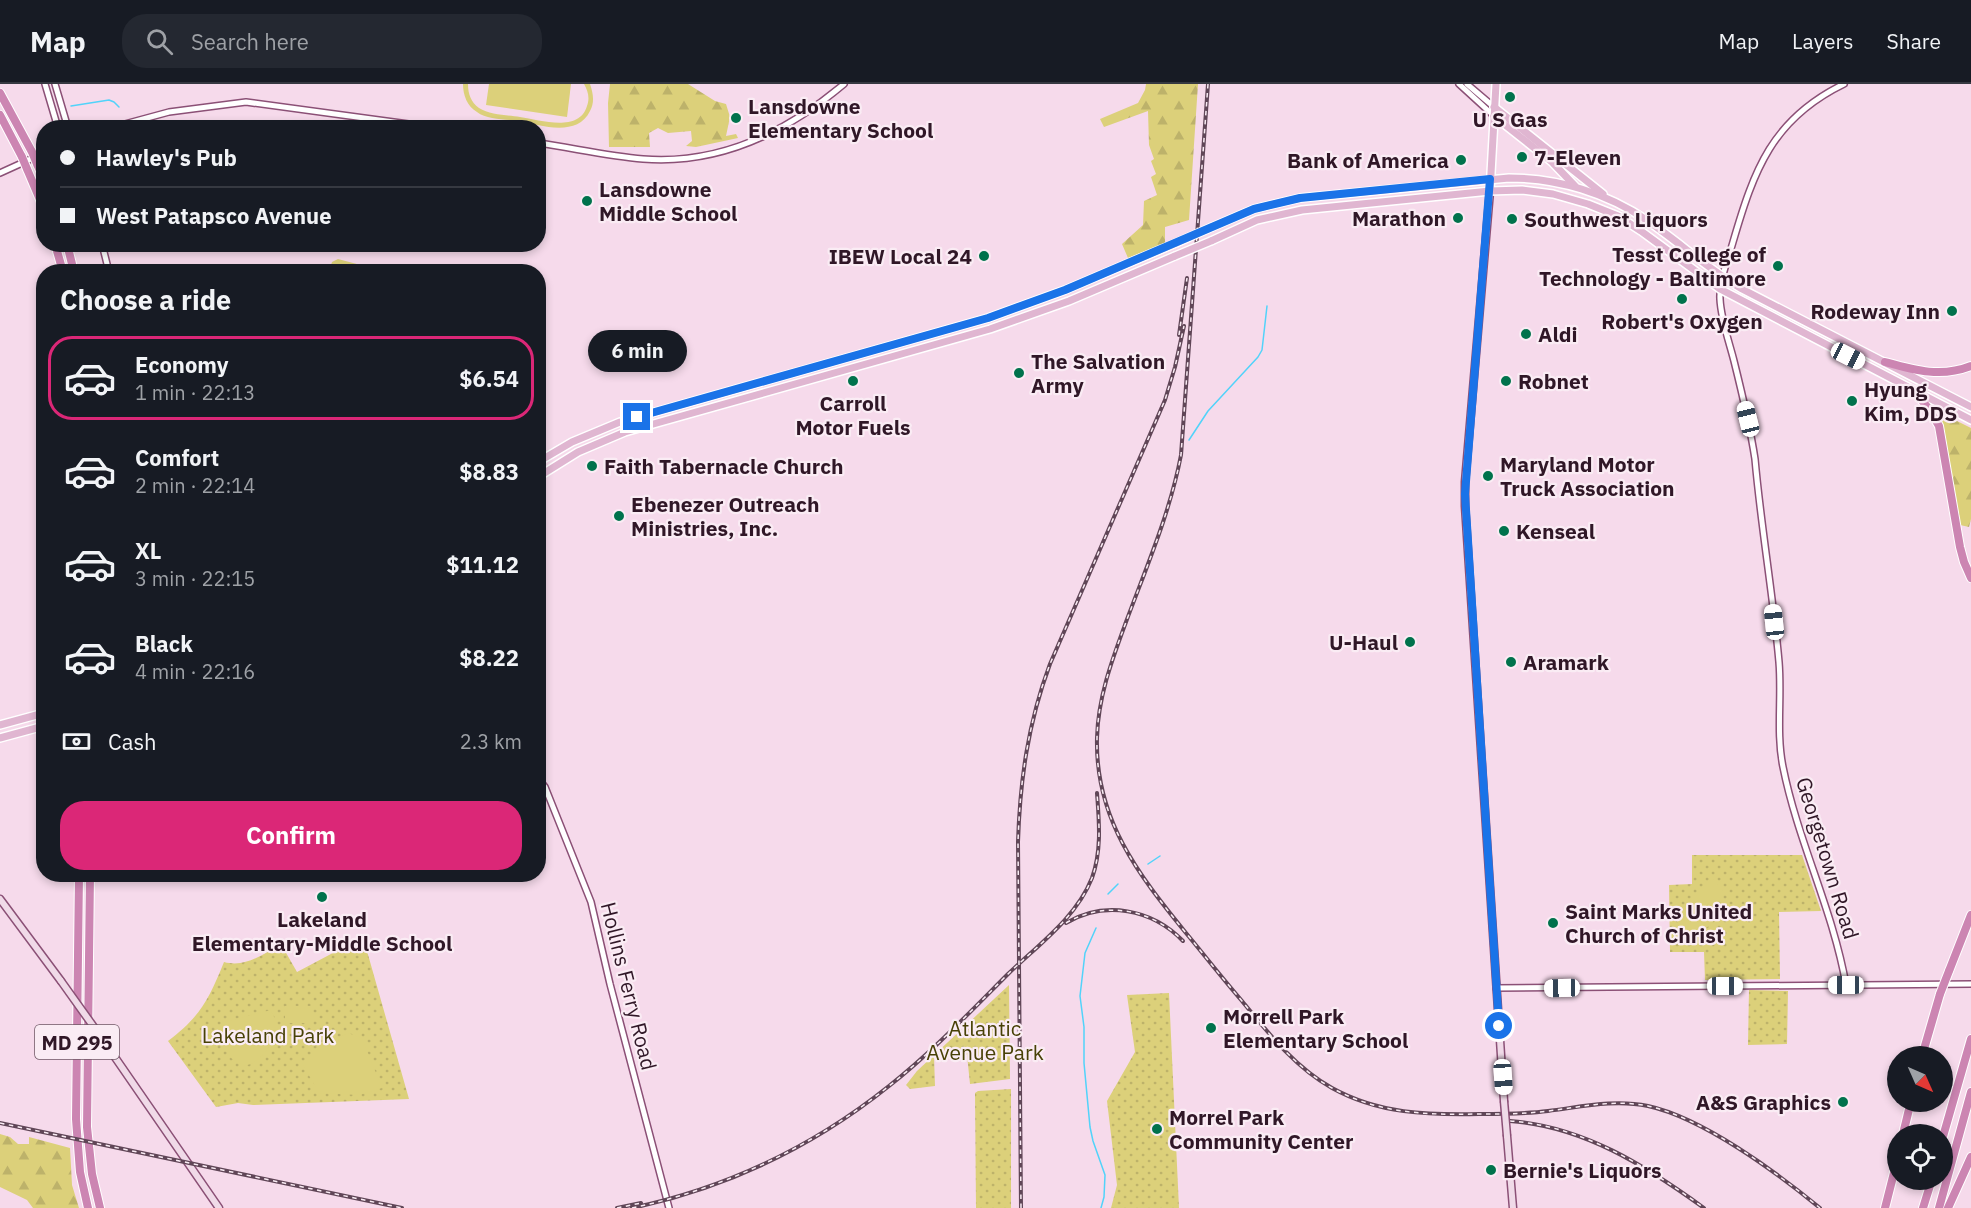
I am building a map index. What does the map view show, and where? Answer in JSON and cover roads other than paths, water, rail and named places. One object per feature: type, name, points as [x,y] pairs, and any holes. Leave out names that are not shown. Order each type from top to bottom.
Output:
[{"type":"highway","points":[[0,93],[36,162]]},
{"type":"highway","points":[[0,116],[22,157],[36,190]]},
{"type":"highway","points":[[1885,362],[1932,373],[1948,372],[1971,366]]},
{"type":"highway","points":[[1914,391],[1939,426],[1960,547],[1971,578]]},
{"type":"highway","name":"MD 295","points":[[79,882],[76,1126],[80,1172],[88,1208]]},
{"type":"highway","name":"MD 295","points":[[90,882],[87,1128],[92,1174],[100,1208]]},
{"type":"highway","points":[[1925,1046],[1940,994],[1971,915]]},
{"type":"highway","points":[[1947,1124],[1971,1039]]},
{"type":"highway","points":[[1939,1208],[1971,1092]]},
{"type":"highway","points":[[1948,1208],[1971,1157]]},
{"type":"highway","points":[[1886,1206],[1890,1190]]},
{"type":"highway","points":[[1923,1208],[1929,1190]]},
{"type":"main road","points":[[1496,84],[1490,191],[1477,325],[1465,498],[1496,988],[1513,1208]]},
{"type":"main road","points":[[1494,107],[1610,200]]},
{"type":"main road","points":[[1494,116],[1552,162],[1575,186]]},
{"type":"main road","points":[[546,457],[572,442],[620,422],[988,318],[1065,290],[1254,209],[1300,198],[1490,179],[1523,178],[1575,186],[1610,200],[1648,221],[1722,277],[1971,407]]},
{"type":"main road","points":[[1572,198],[1575,186]]},
{"type":"main road","points":[[546,472],[578,452],[625,432],[990,329],[1069,301],[1257,220],[1302,210],[1490,191],[1538,191],[1572,198],[1604,210],[1632,225],[1720,289],[1971,420]]},
{"type":"main road","points":[[0,725],[36,715]]},
{"type":"main road","points":[[0,738],[36,728]]},
{"type":"main road","points":[[0,899],[101,1037],[219,1208]]},
{"type":"street","points":[[45,84],[56,120]]},
{"type":"street","points":[[55,84],[66,120]]},
{"type":"street","points":[[546,144],[642,159],[703,156],[741,146],[772,133],[811,111],[844,84]]},
{"type":"street","points":[[1459,84],[1494,116]]},
{"type":"street","points":[[1467,84],[1494,107]]},
{"type":"street","name":"Georgetown Road","points":[[1844,84],[1831,90],[1801,112],[1769,149],[1751,182],[1720,289],[1723,320],[1755,459],[1779,663],[1782,764],[1795,819],[1824,900],[1842,962],[1846,985]]},
{"type":"street","points":[[138,120],[170,111],[246,102],[379,120]]},
{"type":"street","points":[[0,173],[36,157]]},
{"type":"street","name":"Hollins Ferry Road","points":[[546,790],[591,902],[610,984],[669,1208]]},
{"type":"street","points":[[1496,988],[1971,984]]},
{"type":"waterway","points":[[71,106],[109,100],[119,107]]},
{"type":"waterway","points":[[1189,440],[1208,411],[1258,357],[1262,350],[1267,306]]},
{"type":"waterway","points":[[1148,864],[1160,856]]},
{"type":"waterway","points":[[1108,894],[1118,884]]},
{"type":"waterway","points":[[1096,928],[1085,953],[1080,996],[1090,1127],[1105,1175],[1101,1208]]},
{"type":"railway","points":[[1208,84],[1181,455],[1164,519],[1111,665],[1098,723],[1098,767],[1103,794],[1123,844],[1136,867],[1168,911],[1262,1026],[1294,1060],[1332,1088],[1367,1103],[1422,1113],[1522,1113],[1610,1103],[1648,1106],[1669,1112],[1715,1134],[1761,1163],[1820,1208]]},
{"type":"railway","points":[[1179,335],[1187,278]]},
{"type":"railway","points":[[1021,1208],[1018,842],[1026,752],[1036,708],[1050,664],[1165,400],[1184,326]]},
{"type":"railway","points":[[632,1208],[701,1189],[768,1162],[800,1146],[860,1108],[920,1060],[1055,930],[1076,906],[1092,878],[1097,857],[1099,836],[1097,793]]},
{"type":"railway","points":[[1066,923],[1096,912],[1128,911],[1157,921],[1183,941]]},
{"type":"railway","points":[[1510,1121],[1537,1124],[1563,1131],[1613,1151],[1659,1177],[1704,1208]]},
{"type":"railway","points":[[0,1123],[402,1208]]},
{"type":"railway","points":[[617,1208],[641,1203]]},
{"type":"place","name":"U S Gas","points":[[1510,97]]},
{"type":"place","name":"Lansdowne Elementary School","points":[[736,118]]},
{"type":"place","name":"7-Eleven","points":[[1522,157]]},
{"type":"place","name":"Bank of America","points":[[1461,160]]},
{"type":"place","name":"Lansdowne Middle School","points":[[587,201]]},
{"type":"place","name":"Marathon","points":[[1458,218]]},
{"type":"place","name":"Southwest Liquors","points":[[1512,219]]},
{"type":"place","name":"IBEW Local 24","points":[[984,256]]},
{"type":"place","name":"Tesst College of Technology - Baltimore","points":[[1778,266]]},
{"type":"place","name":"Robert's Oxygen","points":[[1682,299]]},
{"type":"place","name":"Rodeway Inn","points":[[1952,311]]},
{"type":"place","name":"Aldi","points":[[1526,334]]},
{"type":"place","name":"The Salvation Army","points":[[1019,373]]},
{"type":"place","name":"Carroll Motor Fuels","points":[[853,381]]},
{"type":"place","name":"Robnet","points":[[1506,381]]},
{"type":"place","name":"Hyung Kim, DDS","points":[[1852,401]]},
{"type":"place","name":"Faith Tabernacle Church","points":[[592,466]]},
{"type":"place","name":"Maryland Motor Truck Association","points":[[1488,476]]},
{"type":"place","name":"Ebenezer Outreach Ministries, Inc.","points":[[619,516]]},
{"type":"place","name":"Kenseal","points":[[1504,531]]},
{"type":"place","name":"U-Haul","points":[[1410,642]]},
{"type":"place","name":"Aramark","points":[[1511,662]]},
{"type":"place","name":"Lakeland Elementary-Middle School","points":[[322,897]]},
{"type":"place","name":"Saint Marks United Church of Christ","points":[[1553,923]]},
{"type":"place","name":"Morrell Park Elementary School","points":[[1211,1028]]},
{"type":"place","name":"A&S Graphics","points":[[1843,1102]]},
{"type":"place","name":"Morrel Park Community Center","points":[[1157,1129]]},
{"type":"place","name":"Bernie's Liquors","points":[[1491,1170]]},
{"type":"park label","name":"Lakeland Park","points":[[268,1035]]},
{"type":"park label","name":"Atlantic Avenue Park","points":[[985,1040]]}]
